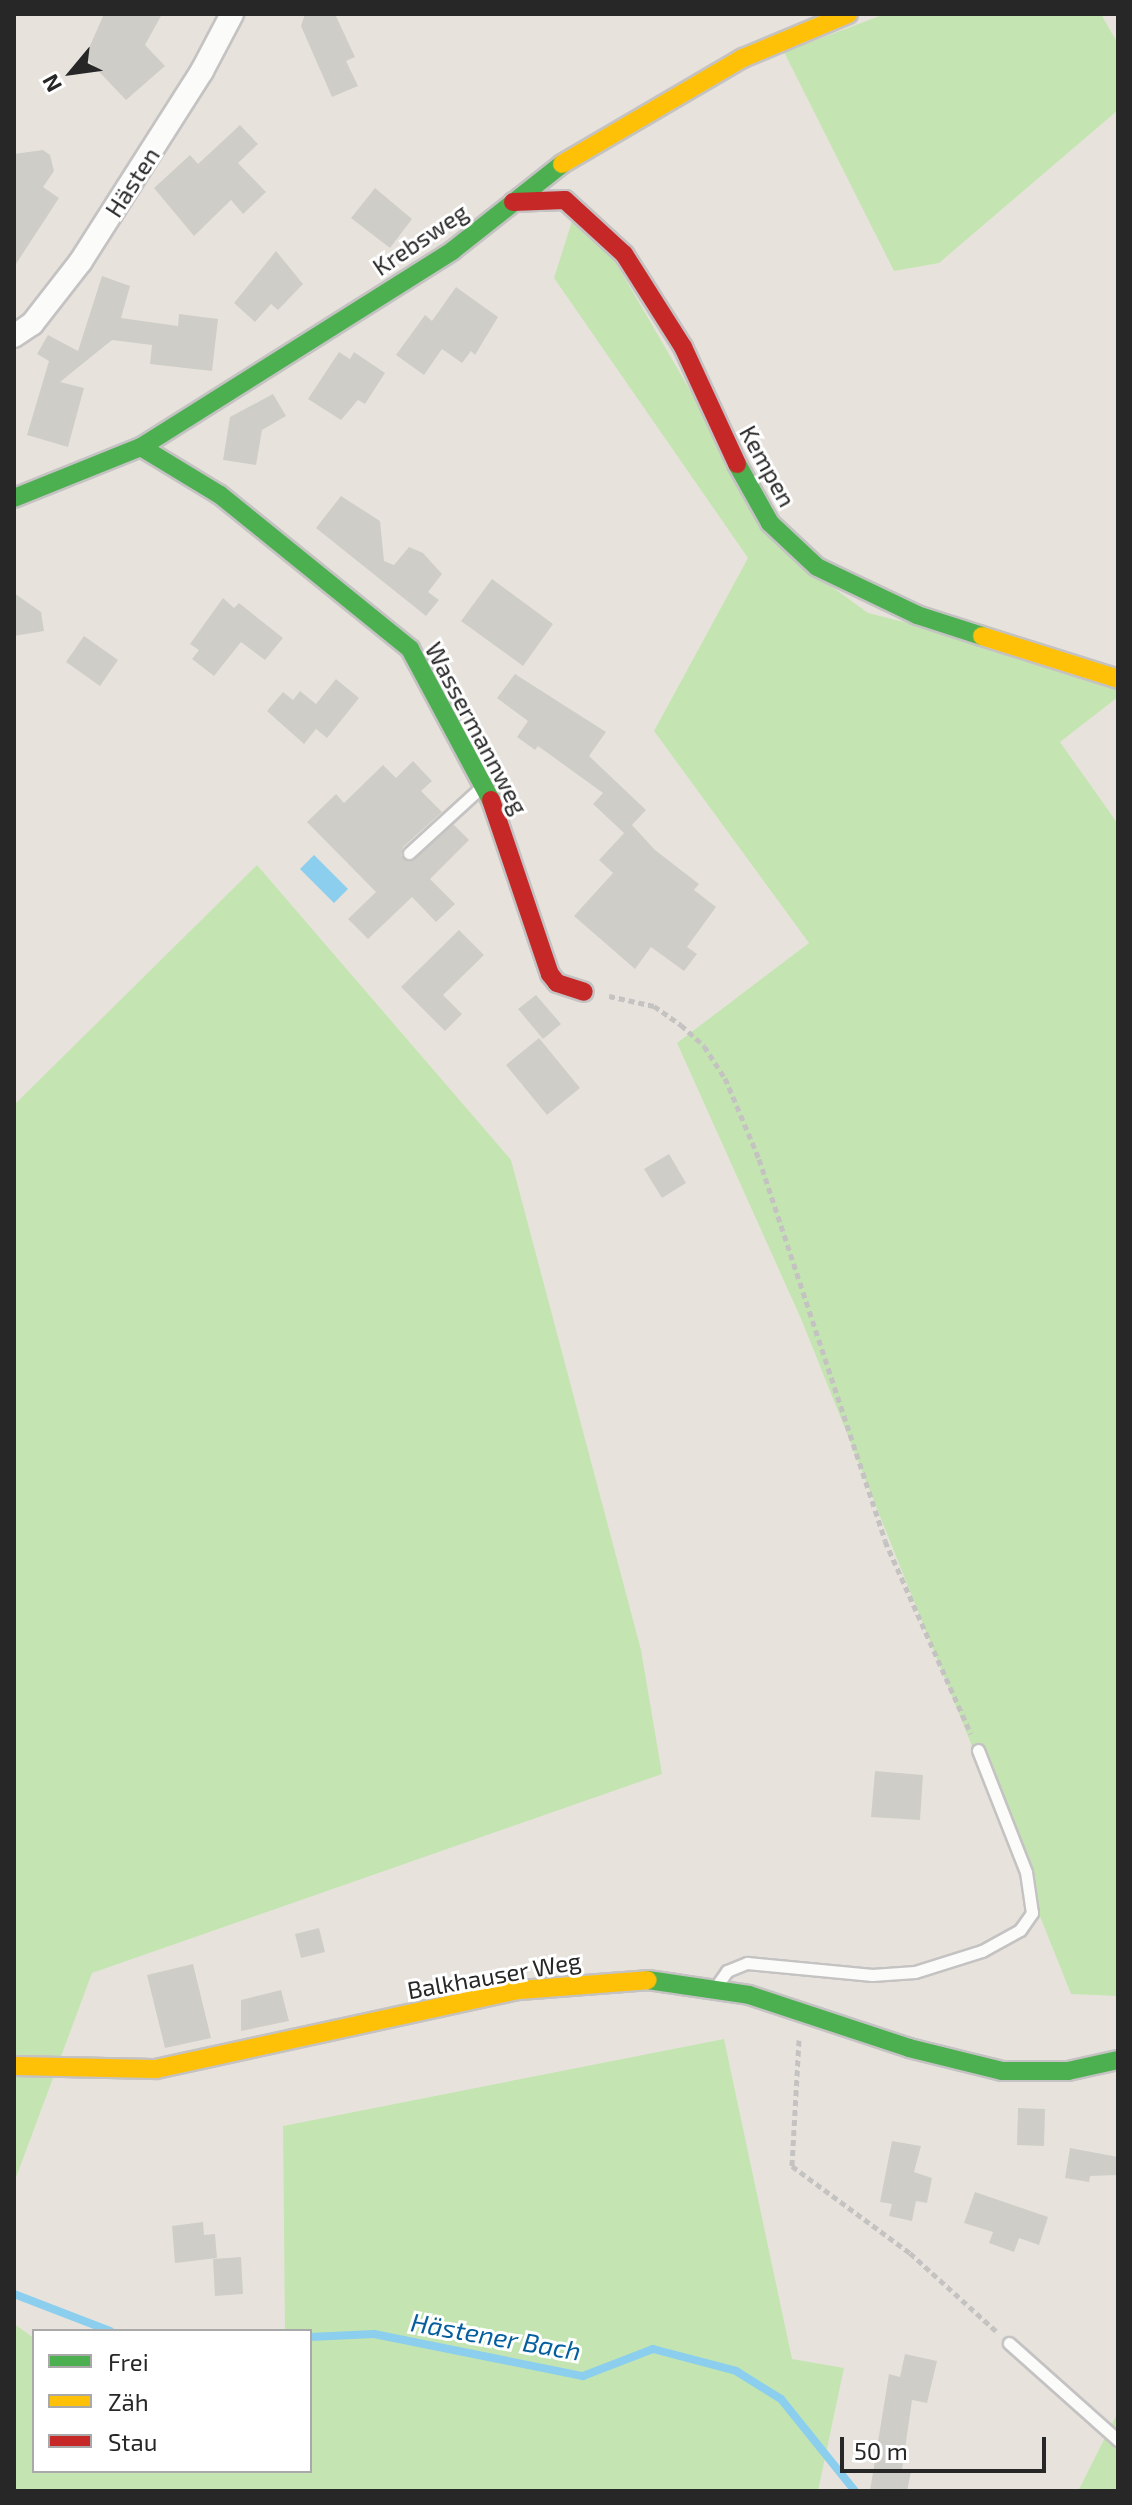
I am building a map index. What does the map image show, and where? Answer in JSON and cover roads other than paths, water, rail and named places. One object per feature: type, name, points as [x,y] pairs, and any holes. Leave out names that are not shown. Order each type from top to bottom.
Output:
[{"type":"street","name":"Hästen","points":[[14,336],[32,324],[81,261],[232,14]]},
{"type":"street","name":"Krebsweg","points":[[14,498],[141,447],[452,251],[554,167],[650,107],[754,52],[848,14]]},
{"type":"street","name":"Kempen","points":[[513,202],[565,200],[624,254],[668,320],[754,498],[770,523],[817,567],[917,615],[1118,679]]},
{"type":"street","name":"Wassermannweg","points":[[141,447],[220,495],[410,649],[483,785],[519,867],[550,974],[557,983],[584,992]]},
{"type":"street","name":"Balkhauser Weg","points":[[14,2066],[184,2065],[468,1999],[562,1984],[654,1980],[716,1988],[801,2011],[909,2048],[1002,2071],[1068,2071],[1118,2060]]},
{"type":"lane","points":[[409,853],[483,785]]},
{"type":"lane","points":[[716,1988],[727,1971],[747,1963],[872,1975],[915,1972],[982,1951],[1020,1930],[1032,1913],[1026,1872],[978,1750]]},
{"type":"lane","points":[[1009,2343],[1118,2440]]},
{"type":"water","points":[[314,855],[348,889],[334,903],[300,869]]},
{"type":"waterway","name":"Hästener Bach","points":[[14,2294],[105,2329]]},
{"type":"waterway","name":"Hästener Bach","points":[[312,2337],[374,2334],[583,2376],[653,2349],[736,2371],[781,2399],[855,2491]]}]
